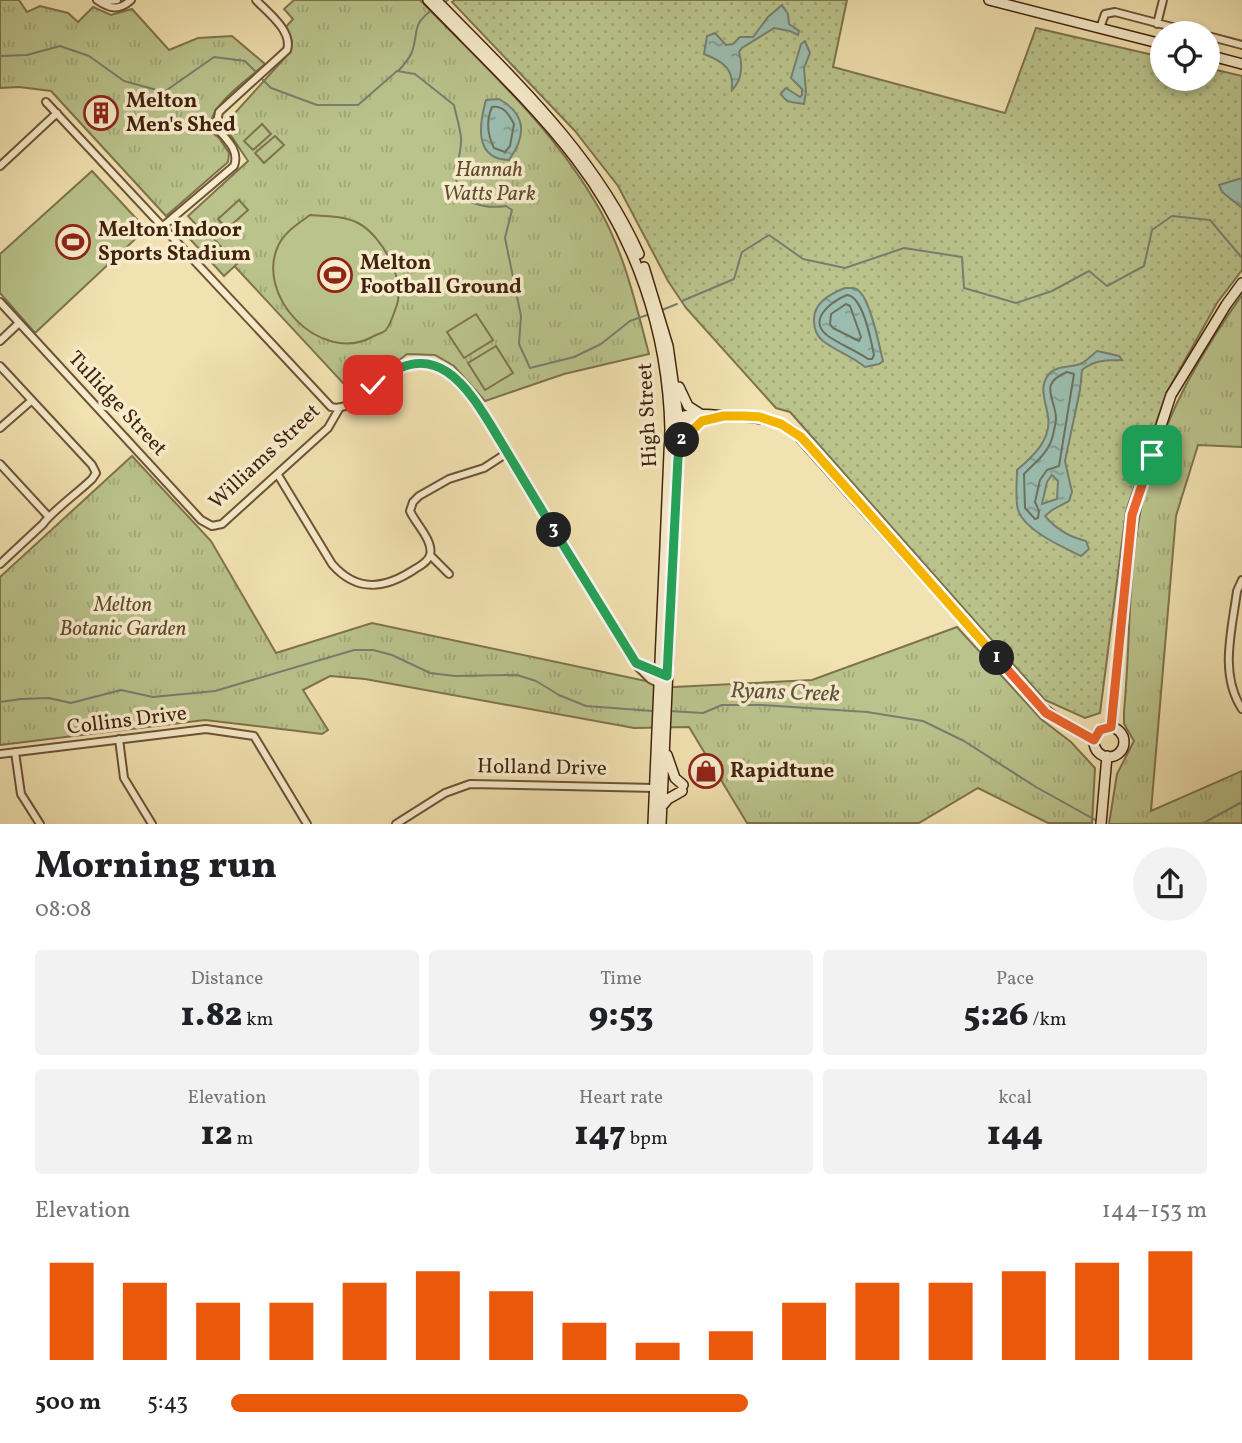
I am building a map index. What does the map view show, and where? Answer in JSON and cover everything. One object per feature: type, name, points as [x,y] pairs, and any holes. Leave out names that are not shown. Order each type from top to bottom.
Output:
[{"type":"main road","name":"High Street","points":[[428,0],[548,126],[578,162],[609,208],[653,301]]},
{"type":"main road","name":"High Street","points":[[436,0],[561,131],[605,191],[631,236],[670,355],[679,442],[661,709],[661,824]]},
{"type":"main road","points":[[989,0],[1150,41]]},
{"type":"main road","points":[[1220,56],[1242,59]]},
{"type":"main road","points":[[1220,58],[1242,64]]},
{"type":"main road","points":[[1111,727],[1132,515],[1171,395],[1242,283]]},
{"type":"main road","name":"High Street","points":[[657,316],[667,383],[676,420],[663,680]]},
{"type":"main road","points":[[670,355],[684,399],[690,409],[701,418]]},
{"type":"main road","points":[[676,420],[724,416],[760,417],[774,421],[801,437],[1046,713],[1094,740]]},
{"type":"main road","points":[[679,442],[701,418]]},
{"type":"main road","name":"High Street","points":[[653,824],[664,747],[661,709]]},
{"type":"main road","points":[[1111,727],[1121,733],[1124,744],[1118,753],[1107,756],[1097,751],[1094,740],[1100,730],[1111,727]]},
{"type":"main road","points":[[662,806],[683,788],[674,776],[664,747]]},
{"type":"main road","points":[[1101,821],[1107,756]]},
{"type":"street","points":[[98,1],[117,0]]},
{"type":"street","points":[[98,1],[116,8],[131,0]]},
{"type":"street","points":[[162,227],[234,166],[237,158],[235,150],[216,127],[219,112],[287,50],[286,33],[256,0]]},
{"type":"street","points":[[1158,21],[1163,0]]},
{"type":"street","points":[[1100,28],[1105,14],[1115,12],[1150,22]]},
{"type":"street","points":[[1220,39],[1242,45]]},
{"type":"street","points":[[46,102],[331,407],[339,409],[352,405],[394,369],[407,364],[431,364],[453,374],[462,383],[507,453],[636,663],[646,676],[663,680]]},
{"type":"street","points":[[0,166],[57,113]]},
{"type":"street","name":"Tullidge Street","points":[[0,302],[201,520],[212,526]]},
{"type":"street","points":[[0,341],[19,323]]},
{"type":"street","points":[[0,366],[96,473],[0,564]]},
{"type":"street","points":[[0,428],[31,401]]},
{"type":"street","name":"Williams Street","points":[[212,526],[222,524],[278,475],[328,428],[339,409]]},
{"type":"street","points":[[278,475],[341,575],[356,583],[386,584],[417,568],[426,562],[430,555],[430,545],[410,511],[413,502],[449,479],[484,468],[507,453]]},
{"type":"street","points":[[0,464],[48,516]]},
{"type":"street","points":[[430,555],[449,574]]},
{"type":"street","points":[[1242,580],[1237,591],[1228,665],[1229,681],[1235,699],[1242,709]]},
{"type":"street","name":"Collins Drive","points":[[0,754],[205,729],[250,736],[256,739],[307,824]]},
{"type":"street","points":[[119,739],[124,778],[152,824]]},
{"type":"street","points":[[15,752],[21,794],[40,824]]},
{"type":"street","name":"Holland Drive","points":[[396,824],[446,793],[470,784],[659,789]]},
{"type":"green space","points":[[0,0],[19,0],[27,12],[40,6],[68,13],[78,22],[93,7],[111,15],[132,9],[169,50],[198,38],[232,36],[265,64],[231,93],[217,109],[208,129],[219,138],[229,153],[228,162],[166,216],[51,91],[19,87],[0,88]]},
{"type":"green space","name":"Hannah Watts Park","points":[[294,0],[420,0],[518,100],[583,182],[617,246],[649,354],[564,374],[485,401],[454,366],[435,355],[407,354],[355,396],[188,216],[248,161],[224,125],[291,51],[292,41],[285,28],[293,19],[284,9]]},
{"type":"green space","points":[[847,0],[833,67],[1005,113],[1036,28],[1150,54],[1150,91],[1220,91],[1220,71],[1242,76],[1242,270],[1217,303],[1166,394],[1126,511],[1100,713],[1085,718],[1045,700],[790,412],[776,408],[686,308],[668,281],[618,186],[575,131],[452,2]]},
{"type":"green space","points":[[262,124],[271,134],[253,150],[244,141]]},
{"type":"green space","points":[[275,136],[284,145],[264,163],[255,153]]},
{"type":"green space","name":"Melton Indoor Sports Stadium","points":[[92,171],[146,229],[35,333],[0,293],[0,254]]},
{"type":"green space","points":[[239,200],[248,210],[227,229],[218,219]]},
{"type":"green space","name":"Melton Football Ground","points":[[310,215],[341,218],[358,223],[376,238],[384,249],[396,274],[398,287],[395,310],[385,331],[352,343],[332,341],[313,333],[296,320],[283,303],[275,284],[273,264],[279,244],[289,231]]},
{"type":"green space","points":[[202,226],[237,264],[224,276],[189,238]]},
{"type":"green space","points":[[1242,295],[1242,447],[1198,445],[1176,516],[1151,811],[1242,771],[1242,823],[1109,824],[1117,774],[1134,741],[1124,724],[1124,711],[1132,571],[1144,493],[1176,404]]},
{"type":"green space","points":[[476,314],[493,340],[464,358],[447,332]]},
{"type":"green space","points":[[496,346],[513,373],[485,390],[468,363]]},
{"type":"green space","name":"Melton Botanic Garden","points":[[132,456],[211,541],[276,653],[372,623],[674,687],[812,680],[957,627],[1041,719],[1071,742],[1095,768],[1092,823],[1048,823],[978,788],[919,823],[747,823],[689,727],[634,728],[365,679],[330,676],[303,690],[328,730],[322,734],[205,720],[0,745],[0,577]]},
{"type":"water","points":[[782,5],[788,14],[789,24],[799,31],[798,35],[774,28],[742,48],[739,52],[740,77],[732,90],[731,76],[726,66],[704,54],[707,36],[715,33],[726,45],[733,44],[740,37],[753,37],[768,17]]},
{"type":"water","points":[[805,41],[810,53],[804,68],[804,104],[788,101],[781,93],[786,88],[800,97],[802,95],[802,89],[791,78],[801,44]]},
{"type":"water","points":[[499,99],[514,111],[521,126],[519,142],[509,160],[490,154],[482,139],[486,100]]},
{"type":"water","points":[[1242,178],[1242,208],[1222,192],[1219,185]]},
{"type":"water","points":[[845,288],[858,290],[868,305],[883,361],[879,364],[865,367],[823,341],[816,332],[814,315],[819,304]]},
{"type":"water","points":[[1097,351],[1119,356],[1122,360],[1096,362],[1082,370],[1065,461],[1072,492],[1069,501],[1045,516],[1063,532],[1086,541],[1089,549],[1081,556],[1045,538],[1022,518],[1017,501],[1017,470],[1040,447],[1047,433],[1048,416],[1043,389],[1049,374],[1059,368],[1082,363]],"holes":[[[1052,475],[1058,481],[1057,499],[1042,504],[1047,482]]]},
{"type":"waterway","points":[[398,71],[412,52],[418,25],[432,10]]},
{"type":"waterway","points":[[0,56],[27,55],[60,46],[89,56],[124,81],[164,92],[214,57],[245,61],[258,74]]},
{"type":"waterway","points":[[261,78],[271,88],[317,105],[358,105],[397,71],[415,74],[454,105],[461,138],[456,177],[461,193],[473,203],[489,207],[506,206],[512,210],[505,238],[521,316],[519,344],[530,368],[574,357],[601,344],[630,321],[650,314]]},
{"type":"waterway","points":[[682,301],[734,279],[742,252],[769,235],[803,259],[845,268],[904,248],[962,257],[964,288],[1016,303],[1052,291],[1089,271],[1107,286],[1144,266],[1152,230],[1172,216],[1210,220],[1242,258]]},
{"type":"waterway","points":[[662,310],[677,304]]},
{"type":"waterway","name":"Ryans Creek","points":[[0,702],[49,698],[71,703],[121,690],[153,697],[215,691],[354,650],[373,650],[392,655],[430,673],[455,676],[517,675],[536,681],[559,695],[586,706],[653,711]]},
{"type":"waterway","name":"Ryans Creek","points":[[669,711],[703,713],[722,705],[762,705],[867,712],[923,721],[964,741],[1036,787],[1099,822]]},
{"type":"waterway","name":"Ryans Creek","points":[[1202,824],[1242,802]]},
{"type":"place","name":"Melton Men's Shed","points":[[101,113]]},
{"type":"place","name":"Melton Indoor Sports Stadium","points":[[73,242]]},
{"type":"place","name":"Melton Football Ground","points":[[335,275]]},
{"type":"place","name":"Rapidtune","points":[[706,771]]},
{"type":"route","points":[[373,385],[394,369],[407,364],[431,364],[455,376],[472,395],[636,663],[667,676],[679,442],[702,421],[724,416],[760,417],[781,424],[801,437],[1046,713],[1094,740],[1100,730],[1111,727],[1132,515],[1152,455]]}]
